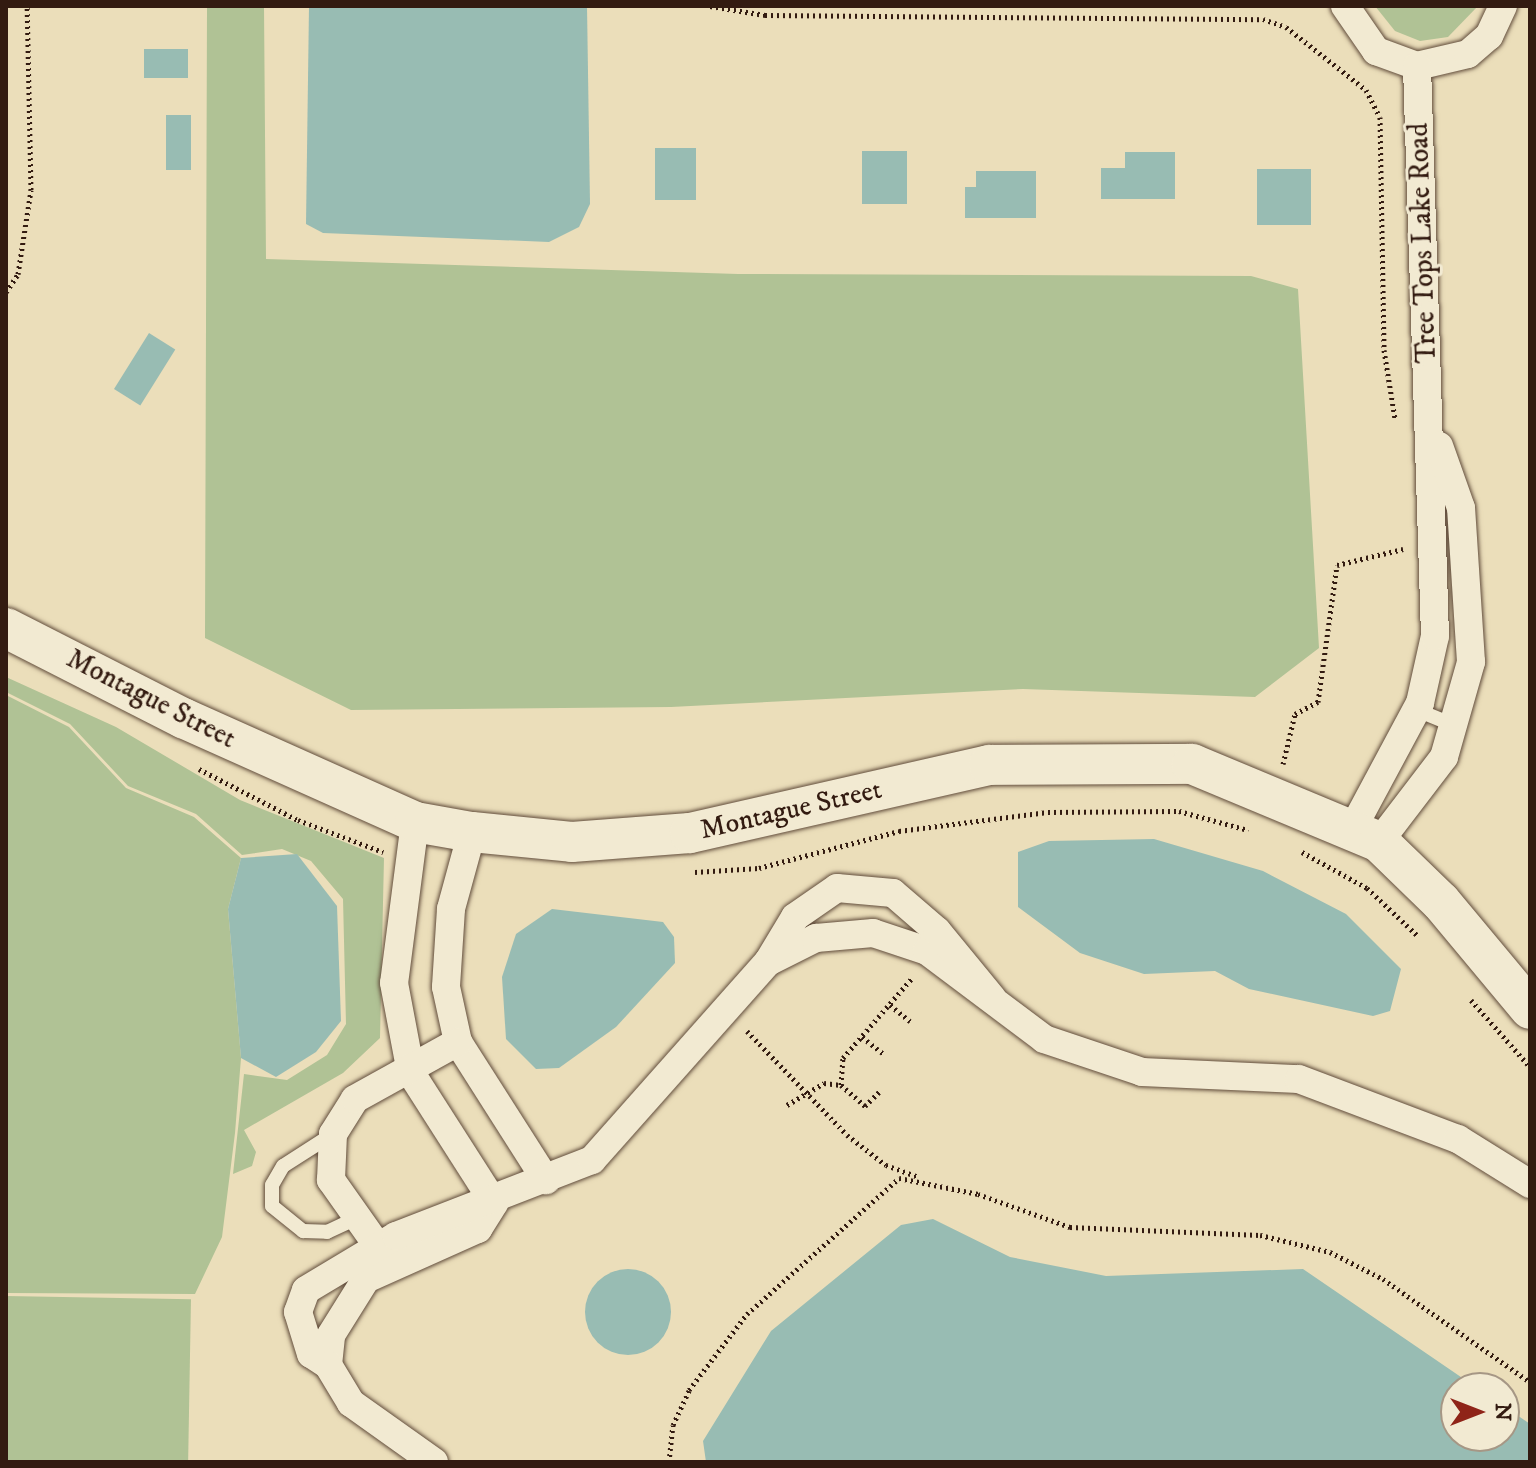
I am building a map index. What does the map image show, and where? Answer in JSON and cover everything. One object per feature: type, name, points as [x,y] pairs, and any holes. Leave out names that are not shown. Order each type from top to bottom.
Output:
[{"type":"street","points":[[1318,6],[1346,12],[1376,51],[1417,66],[1468,54],[1489,36],[1503,6]]},
{"type":"street","name":"Tree Tops Lake Road","points":[[1366,834],[1417,710],[1435,636],[1423,546],[1430,420],[1417,66]]},
{"type":"street","name":"Tree Tops Lake Road","points":[[1366,834],[1428,785],[1457,726],[1474,620],[1461,508],[1430,420]]},
{"type":"street","name":"Montague Street","points":[[6,628],[183,718],[415,822],[472,832],[572,842],[690,833],[989,765],[1192,764],[1366,834],[1441,902],[1530,1009]]},
{"type":"street","points":[[415,822],[394,983],[411,1073],[494,1203]]},
{"type":"street","points":[[472,832],[451,909],[446,987],[458,1042],[546,1180]]},
{"type":"street","points":[[434,1462],[351,1403],[328,1365],[300,1336],[298,1312],[306,1290],[379,1257],[467,1207],[494,1203],[592,1160],[768,962],[795,917],[837,888],[893,893],[937,931],[992,998]]},
{"type":"street","points":[[768,962],[816,938],[873,933],[932,955],[1044,1039],[1142,1072],[1299,1079],[1458,1139],[1530,1184]]},
{"type":"street","points":[[379,1257],[359,1217],[331,1180],[333,1134],[355,1099],[411,1073],[458,1042]]},
{"type":"street","points":[[328,1365],[331,1335],[348,1301],[379,1257]]},
{"type":"lane","points":[[1423,546],[1467,553]]},
{"type":"lane","points":[[1417,710],[1457,726]]},
{"type":"lane","points":[[333,1134],[283,1166],[272,1185],[272,1206],[303,1231],[327,1232],[359,1217]]},
{"type":"path","points":[[6,292],[18,274],[31,190],[27,6]]},
{"type":"path","points":[[710,6],[765,15],[1263,19],[1286,27],[1366,90],[1380,117],[1384,350],[1396,427]]},
{"type":"path","points":[[1272,795],[1295,714],[1318,702],[1337,565],[1423,546]]},
{"type":"path","points":[[879,1092],[865,1106],[841,1085],[837,1071],[932,955]]},
{"type":"path","points":[[890,1005],[910,1021]]},
{"type":"path","points":[[725,1010],[805,1093],[886,1165],[1070,1227],[1260,1235],[1330,1252],[1383,1279],[1530,1382]]},
{"type":"path","points":[[862,1037],[885,1055]]},
{"type":"path","points":[[787,1105],[824,1083],[841,1085]]},
{"type":"path","points":[[669,1462],[673,1425],[689,1390],[747,1314],[884,1188],[921,1178]]},
{"type":"green space","points":[[207,6],[264,6],[266,259],[738,274],[1251,276],[1298,289],[1319,648],[1255,697],[1023,689],[671,707],[351,710],[205,638]]},
{"type":"green space","points":[[1375,6],[1478,6],[1448,37],[1420,41],[1395,31]]},
{"type":"green space","points":[[6,677],[116,727],[240,800],[384,858],[380,1038],[343,1073],[244,1130],[256,1152],[252,1166],[233,1174],[244,1074],[287,1080],[327,1055],[346,1024],[343,899],[311,861],[282,849],[242,855],[196,814],[128,786],[70,724],[6,692]]},
{"type":"green space","points":[[6,695],[69,727],[126,788],[194,817],[241,858],[228,909],[241,1058],[235,1133],[222,1237],[195,1294],[6,1293]]},
{"type":"green space","points":[[6,1296],[191,1299],[188,1462],[6,1462]]},
{"type":"water","points":[[309,6],[587,6],[590,204],[579,227],[549,242],[323,233],[306,224]]},
{"type":"water","points":[[144,49],[188,49],[188,78],[144,78]]},
{"type":"water","points":[[166,115],[191,115],[191,170],[166,170]]},
{"type":"water","points":[[655,148],[696,148],[696,200],[655,200]]},
{"type":"water","points":[[862,151],[907,151],[907,204],[862,204]]},
{"type":"water","points":[[1125,152],[1175,152],[1175,199],[1101,199],[1101,168],[1125,168]]},
{"type":"water","points":[[1257,169],[1311,169],[1311,225],[1257,225]]},
{"type":"water","points":[[976,171],[1036,171],[1036,218],[965,218],[965,187],[976,187]]},
{"type":"water","points":[[149,333],[175,349],[140,405],[114,389]]},
{"type":"water","points":[[1154,839],[1263,871],[1346,914],[1401,969],[1390,1011],[1373,1016],[1249,989],[1215,971],[1144,974],[1080,953],[1018,907],[1018,852],[1049,841]]},
{"type":"water","points":[[297,854],[337,906],[341,1021],[316,1052],[276,1077],[241,1058],[228,909],[241,858]]},
{"type":"water","points":[[552,909],[663,922],[674,937],[675,963],[616,1027],[559,1068],[536,1069],[506,1039],[502,977],[516,934]]},
{"type":"water","points":[[933,1219],[1010,1257],[1106,1276],[1303,1269],[1454,1372],[1440,1372],[1440,1452],[1520,1452],[1520,1417],[1530,1424],[1530,1462],[706,1462],[703,1441],[771,1331],[901,1225]]},
{"type":"water","points":[[628,1269],[644,1273],[658,1282],[667,1296],[671,1312],[667,1328],[658,1342],[644,1351],[628,1355],[612,1351],[598,1342],[589,1328],[585,1312],[589,1296],[598,1282],[612,1273]]}]
